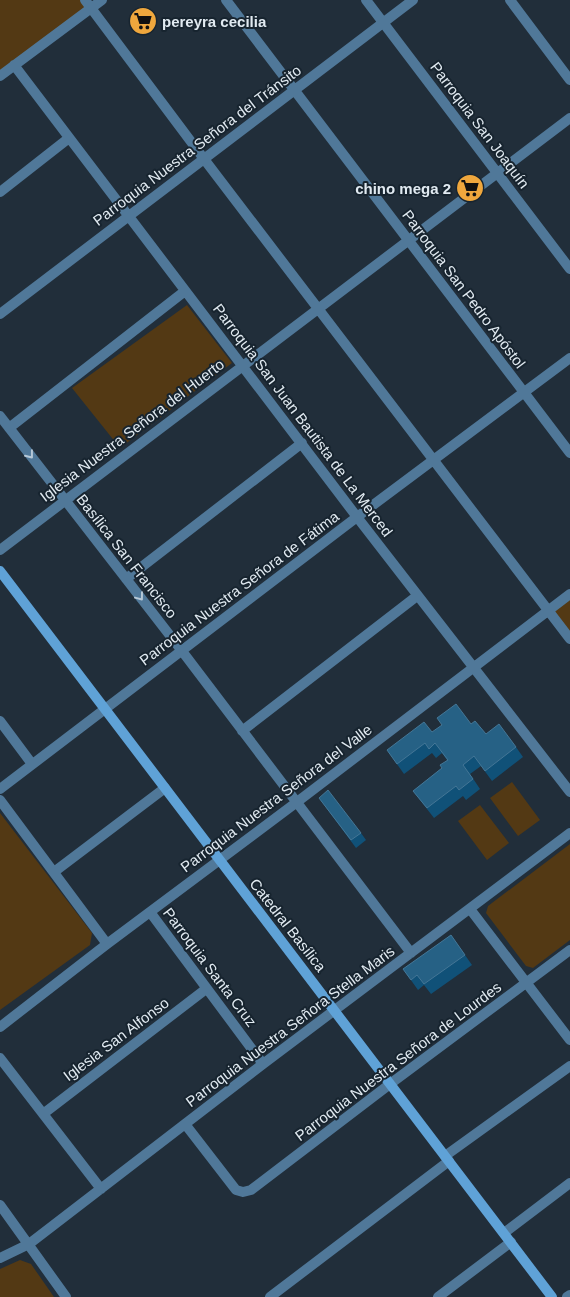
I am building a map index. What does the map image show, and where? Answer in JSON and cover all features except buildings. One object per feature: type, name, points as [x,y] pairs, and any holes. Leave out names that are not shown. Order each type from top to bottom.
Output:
[{"type":"main road","name":"Catedral Basílica","points":[[0,571],[552,1297]]},
{"type":"street","points":[[0,76],[88,4],[102,0]]},
{"type":"street","name":"Parroquia San Pedro Apóstol","points":[[226,0],[570,453]]},
{"type":"street","name":"Parroquia San Joaquín","points":[[366,0],[570,269]]},
{"type":"street","name":"Parroquia Nuestra Señora del Tránsito","points":[[0,314],[413,0]]},
{"type":"street","points":[[510,0],[570,80]]},
{"type":"street","points":[[88,4],[570,639]]},
{"type":"street","name":"Parroquia San Juan Bautista de La Merced","points":[[14,65],[417,596],[473,668],[567,780],[570,792]]},
{"type":"street","name":"Iglesia Nuestra Señora del Huerto","points":[[0,550],[570,118]]},
{"type":"street","points":[[0,192],[69,138]]},
{"type":"street","points":[[9,428],[186,291]]},
{"type":"street","name":"Parroquia Nuestra Señora de Fátima","points":[[0,790],[357,517],[570,358]]},
{"type":"street","name":"Basílica San Francisco","points":[[0,416],[182,650],[411,953]]},
{"type":"street","points":[[126,579],[302,443]]},
{"type":"street","name":"Parroquia Nuestra Señora del Valle","points":[[0,1027],[570,594]]},
{"type":"street","points":[[242,730],[417,596]]},
{"type":"street","points":[[0,720],[32,764]]},
{"type":"street","points":[[54,872],[165,788]]},
{"type":"street","points":[[0,800],[107,944]]},
{"type":"street","name":"Parroquia Nuestra Señora Stella Maris","points":[[0,1258],[29,1244],[263,1064],[570,833]]},
{"type":"street","points":[[470,909],[570,1040]]},
{"type":"street","name":"Parroquia Santa Cruz","points":[[150,912],[263,1064]]},
{"type":"street","name":"Parroquia Nuestra Señora de Lourdes","points":[[185,1124],[236,1190],[243,1192],[251,1190],[570,950]]},
{"type":"street","name":"Iglesia San Alfonso","points":[[43,1114],[206,989]]},
{"type":"street","points":[[0,1058],[101,1189]]},
{"type":"street","points":[[270,1297],[570,1066]]},
{"type":"street","points":[[504,1233],[570,1183]]},
{"type":"street","points":[[0,1206],[66,1297]]},
{"type":"street","points":[[438,1297],[511,1242]]},
{"type":"shaded area","points":[[0,0],[84,0],[89,8],[0,76]]},
{"type":"shaded area","points":[[187,305],[232,363],[120,448],[72,388]]},
{"type":"shaded area","points":[[570,594],[570,638],[549,610]]},
{"type":"shaded area","points":[[512,782],[540,820],[518,836],[490,798]]},
{"type":"shaded area","points":[[480,805],[509,843],[487,860],[458,821]]},
{"type":"shaded area","points":[[0,813],[92,933],[90,945],[0,1010]]},
{"type":"shaded area","points":[[570,844],[570,940],[533,968],[526,966],[486,913],[488,906]]},
{"type":"shaded area","points":[[20,1260],[31,1264],[54,1297],[0,1297],[0,1269]]},
{"type":"place","name":"pereyra cecilia","points":[[143,21]]},
{"type":"place","name":"chino mega 2","points":[[470,188]]}]
